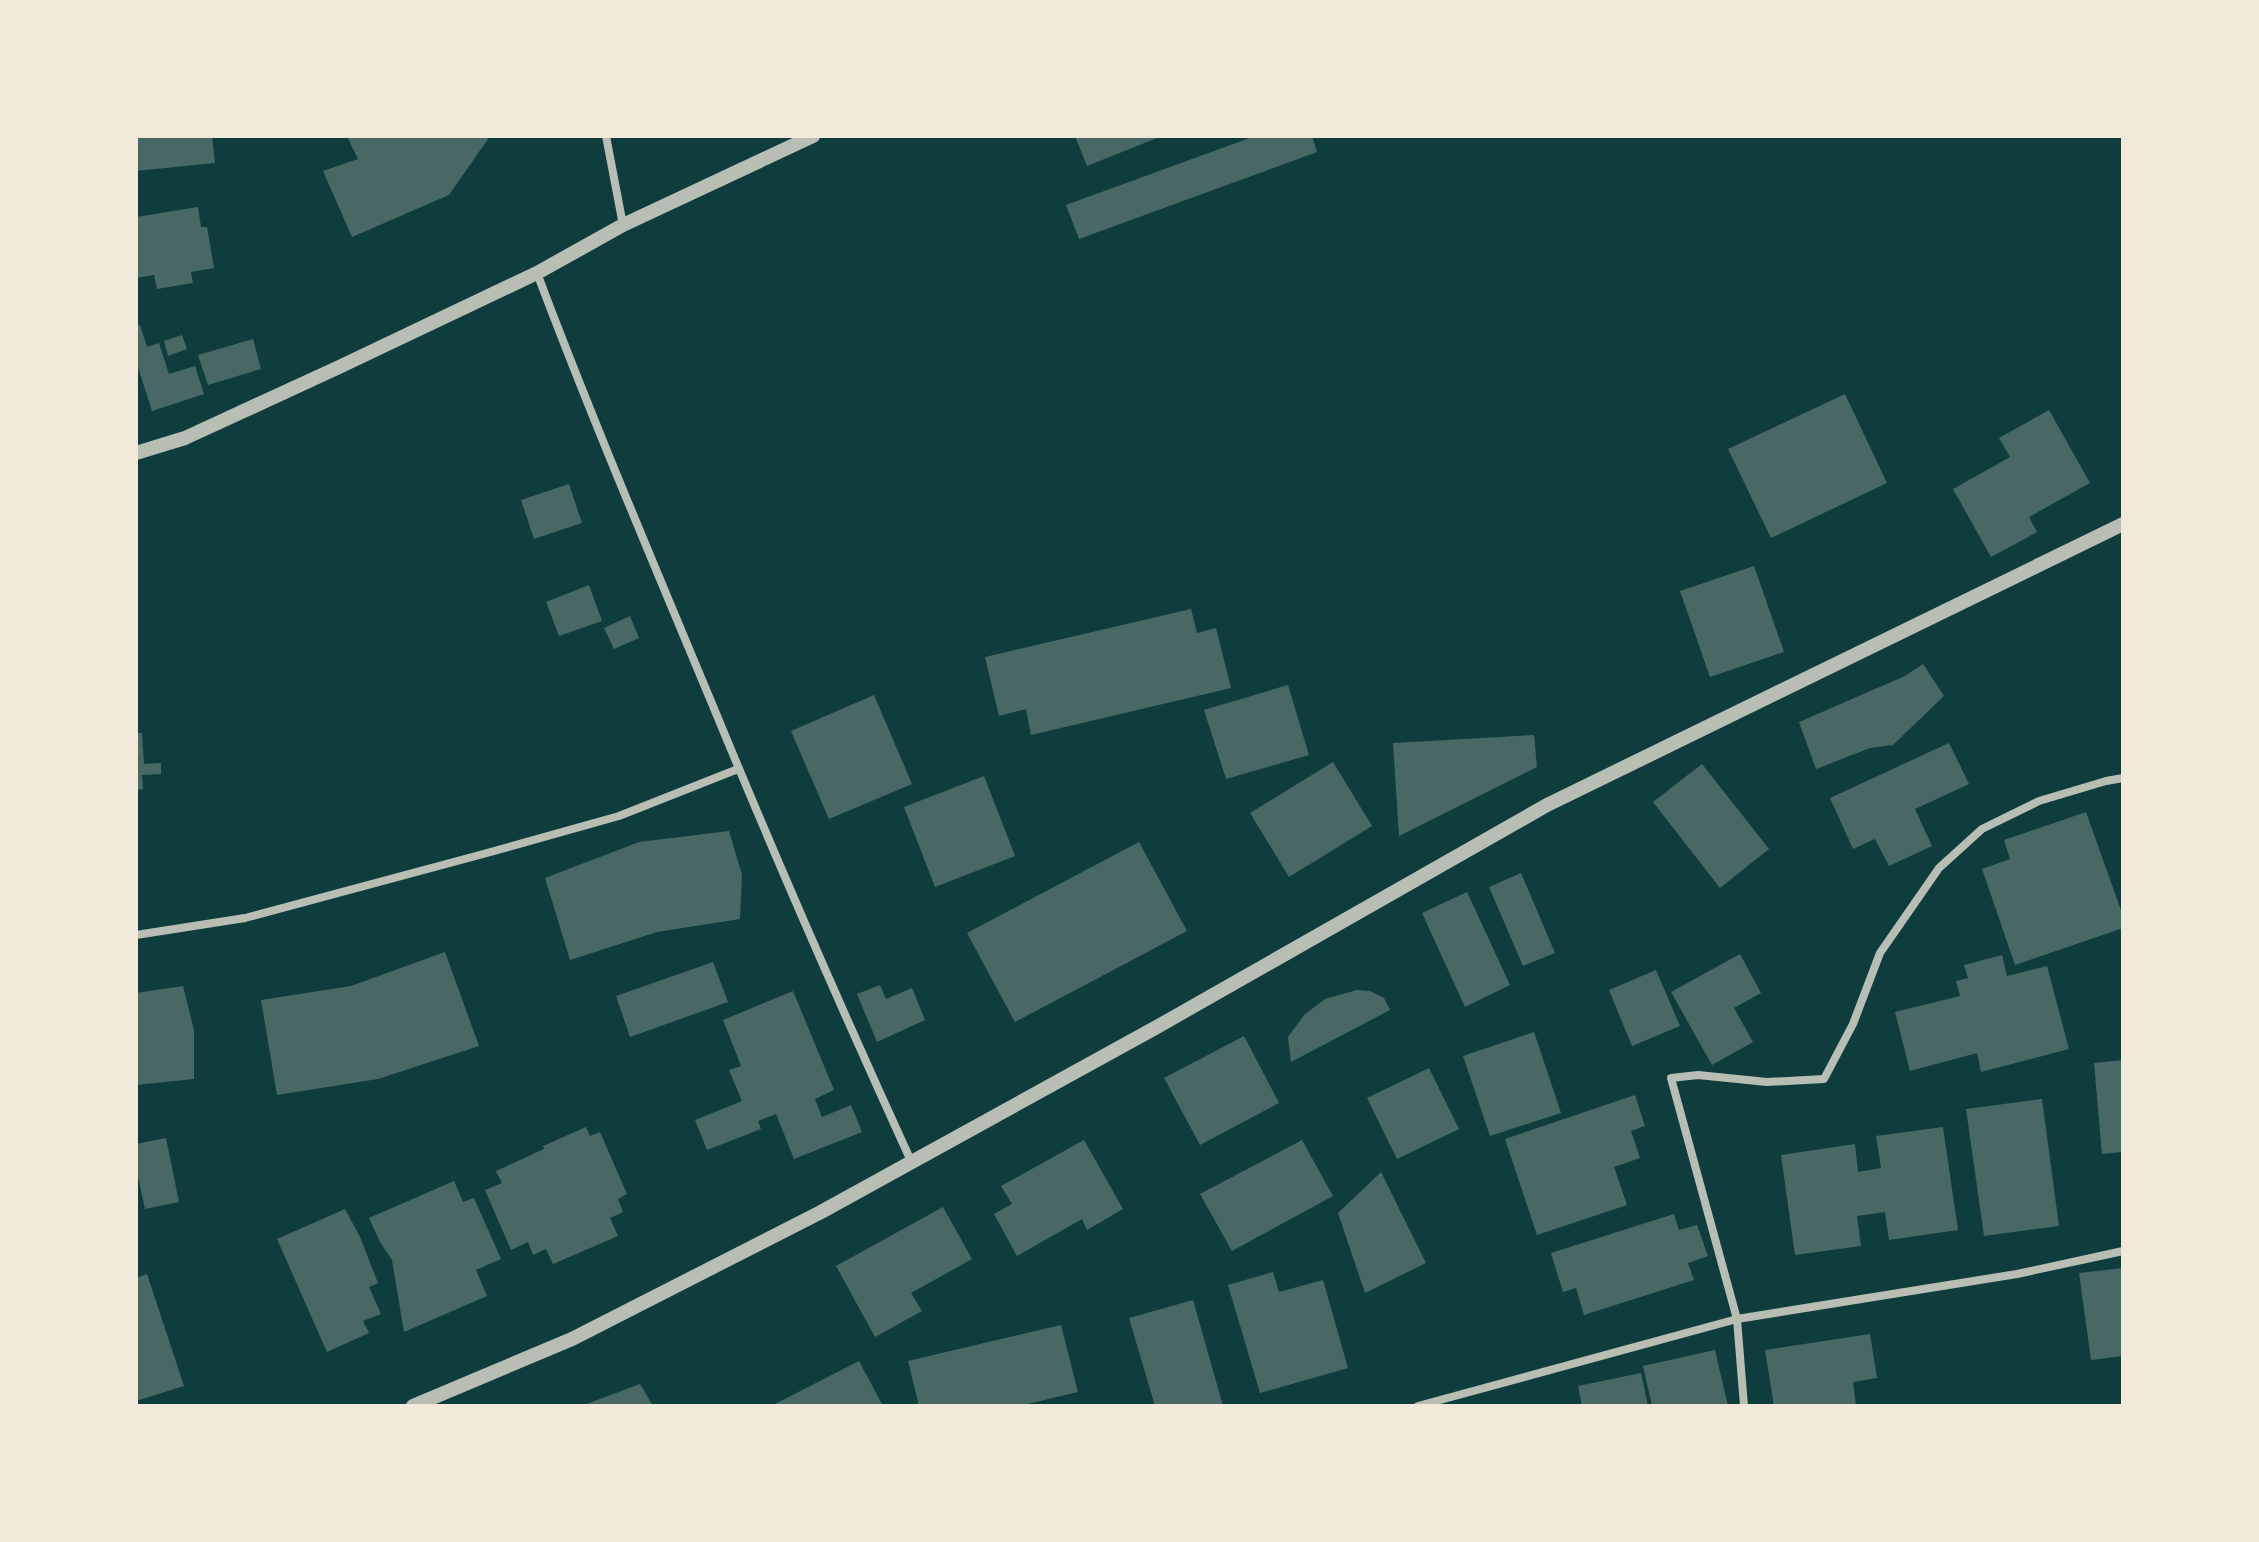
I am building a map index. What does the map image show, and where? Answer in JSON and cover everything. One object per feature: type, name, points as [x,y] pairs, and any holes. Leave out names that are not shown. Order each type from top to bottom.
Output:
[{"type":"street","points":[[606,136],[623,225]]},
{"type":"street","points":[[136,453],[185,438],[537,273],[623,225],[813,136]]},
{"type":"street","points":[[537,273],[615,474],[738,769],[836,998],[911,1161]]},
{"type":"street","points":[[413,1406],[572,1339],[821,1212],[1155,1028],[1547,805],[2123,524]]},
{"type":"street","points":[[136,935],[245,918],[487,853],[619,816],[738,769]]},
{"type":"street","points":[[1744,1406],[1737,1319],[1671,1078],[1698,1075],[1767,1082],[1824,1079],[1853,1024],[1880,953],[1939,868],[1982,829],[2039,801],[2123,778]]},
{"type":"street","points":[[1418,1406],[1737,1319],[2017,1274],[2123,1251]]},
{"type":"building","points":[[136,136],[212,136],[215,163],[136,171]]},
{"type":"building","points":[[347,136],[487,136],[488,139],[449,195],[352,237],[323,171],[358,159]]},
{"type":"building","points":[[1075,136],[1162,136],[1087,166]]},
{"type":"building","points":[[1255,136],[1312,136],[1317,152],[1079,239],[1066,205]]},
{"type":"building","points":[[198,207],[201,227],[207,227],[214,268],[191,272],[193,283],[157,289],[154,275],[136,278],[136,217]]},
{"type":"building","points":[[140,325],[147,347],[159,343],[169,374],[195,366],[204,394],[152,411],[136,361],[136,326]]},
{"type":"building","points":[[182,335],[187,349],[168,356],[164,341]]},
{"type":"building","points":[[253,339],[261,369],[208,385],[198,355]]},
{"type":"building","points":[[1845,394],[1887,483],[1771,538],[1728,449]]},
{"type":"building","points":[[2049,410],[2090,483],[2029,517],[2037,532],[1991,557],[1953,489],[2010,457],[1999,438]]},
{"type":"building","points":[[569,484],[582,523],[534,539],[521,500]]},
{"type":"building","points":[[1754,566],[1784,652],[1710,677],[1680,591]]},
{"type":"building","points":[[589,585],[602,621],[559,636],[546,602]]},
{"type":"building","points":[[1191,609],[1197,633],[1216,628],[1231,688],[1031,735],[1026,709],[999,716],[985,657]]},
{"type":"building","points":[[630,616],[639,638],[614,649],[604,628]]},
{"type":"building","points":[[1923,664],[1944,696],[1893,745],[1870,748],[1816,769],[1799,722],[1905,676]]},
{"type":"building","points":[[1288,685],[1309,755],[1226,779],[1204,710]]},
{"type":"building","points":[[874,695],[912,784],[829,819],[791,731]]},
{"type":"building","points":[[136,733],[142,733],[144,764],[161,763],[161,774],[142,775],[143,789],[136,790]]},
{"type":"building","points":[[1534,735],[1537,767],[1399,836],[1393,743]]},
{"type":"building","points":[[1949,743],[1969,784],[1915,809],[1932,846],[1889,866],[1875,839],[1853,849],[1830,798]]},
{"type":"building","points":[[1333,762],[1372,826],[1289,877],[1250,813]]},
{"type":"building","points":[[1702,764],[1769,849],[1720,888],[1653,802]]},
{"type":"building","points":[[984,776],[1015,856],[935,887],[904,807]]},
{"type":"building","points":[[2086,812],[2123,916],[2123,928],[2015,965],[1982,869],[2010,859],[2004,840]]},
{"type":"building","points":[[729,831],[742,875],[740,919],[657,932],[570,960],[545,878],[639,842]]},
{"type":"building","points":[[1139,842],[1187,931],[1015,1022],[967,933]]},
{"type":"building","points":[[1521,873],[1555,953],[1523,966],[1489,887]]},
{"type":"building","points":[[1467,892],[1510,985],[1465,1007],[1422,913]]},
{"type":"building","points":[[445,952],[479,1046],[378,1079],[277,1095],[261,1000],[351,986]]},
{"type":"building","points":[[1740,954],[1761,993],[1734,1008],[1753,1042],[1712,1065],[1671,992]]},
{"type":"building","points":[[2002,955],[2007,976],[2047,966],[2069,1049],[1981,1072],[1977,1053],[1910,1071],[1895,1012],[1960,996],[1956,981],[1968,978],[1964,965]]},
{"type":"building","points":[[713,962],[728,1002],[630,1037],[616,996]]},
{"type":"building","points":[[1656,970],[1680,1026],[1632,1046],[1609,990]]},
{"type":"building","points":[[880,985],[886,999],[912,988],[925,1020],[877,1042],[857,994]]},
{"type":"building","points":[[183,986],[194,1030],[194,1079],[136,1085],[136,993]]},
{"type":"building","points":[[1357,990],[1370,991],[1384,998],[1390,1010],[1291,1062],[1288,1037],[1304,1015],[1325,999]]},
{"type":"building","points":[[793,991],[834,1090],[815,1099],[822,1117],[851,1105],[862,1132],[794,1159],[776,1114],[758,1121],[761,1129],[707,1150],[695,1120],[742,1101],[729,1070],[741,1066],[723,1020]]},
{"type":"building","points":[[1534,1032],[1561,1113],[1490,1136],[1463,1056]]},
{"type":"building","points":[[1244,1036],[1279,1103],[1200,1145],[1164,1078]]},
{"type":"building","points":[[2123,1060],[2123,1152],[2102,1154],[2094,1063]]},
{"type":"building","points":[[1429,1068],[1459,1129],[1397,1159],[1367,1098]]},
{"type":"building","points":[[1635,1095],[1645,1126],[1631,1131],[1640,1158],[1614,1167],[1627,1205],[1537,1235],[1505,1139]]},
{"type":"building","points":[[2042,1099],[2059,1226],[1984,1236],[1966,1109]]},
{"type":"building","points":[[586,1127],[590,1136],[600,1132],[627,1194],[618,1199],[623,1212],[610,1218],[618,1236],[553,1264],[546,1249],[533,1255],[528,1242],[511,1250],[485,1190],[502,1183],[496,1171]]},
{"type":"building","points":[[1943,1127],[1958,1230],[1889,1240],[1885,1212],[1857,1216],[1861,1246],[1795,1255],[1781,1155],[1855,1144],[1858,1172],[1881,1168],[1876,1136]]},
{"type":"building","points":[[166,1138],[179,1202],[145,1209],[136,1167],[136,1144]]},
{"type":"building","points":[[1084,1140],[1123,1209],[1087,1230],[1082,1219],[1017,1256],[994,1214],[1012,1204],[1001,1186]]},
{"type":"building","points":[[1302,1140],[1333,1196],[1232,1251],[1200,1194]]},
{"type":"building","points":[[1381,1172],[1426,1263],[1365,1293],[1338,1213]]},
{"type":"building","points":[[454,1181],[463,1202],[474,1198],[501,1259],[476,1270],[487,1296],[404,1332],[392,1260],[369,1218]]},
{"type":"building","points":[[943,1207],[972,1259],[911,1293],[922,1311],[875,1337],[836,1266]]},
{"type":"building","points":[[345,1209],[378,1283],[369,1287],[381,1314],[363,1321],[369,1333],[327,1352],[277,1239]]},
{"type":"building","points":[[1674,1214],[1679,1230],[1697,1225],[1708,1256],[1688,1263],[1694,1280],[1584,1315],[1576,1288],[1563,1292],[1551,1253]]},
{"type":"building","points":[[2123,1268],[2123,1356],[2091,1360],[2079,1273]]},
{"type":"building","points":[[1273,1272],[1279,1292],[1323,1280],[1348,1368],[1260,1393],[1228,1285]]},
{"type":"building","points":[[147,1274],[184,1386],[136,1401],[136,1278]]},
{"type":"building","points":[[1193,1300],[1223,1406],[1155,1406],[1129,1318]]},
{"type":"building","points":[[1061,1325],[1078,1392],[1019,1406],[919,1406],[908,1361]]},
{"type":"building","points":[[1870,1334],[1877,1378],[1853,1382],[1856,1406],[1774,1406],[1765,1350]]},
{"type":"building","points":[[1715,1350],[1728,1406],[1652,1406],[1643,1366]]},
{"type":"building","points":[[859,1361],[883,1406],[771,1406]]},
{"type":"building","points":[[1641,1373],[1648,1406],[1582,1406],[1578,1386]]},
{"type":"building","points":[[640,1384],[653,1406],[581,1406]]}]
